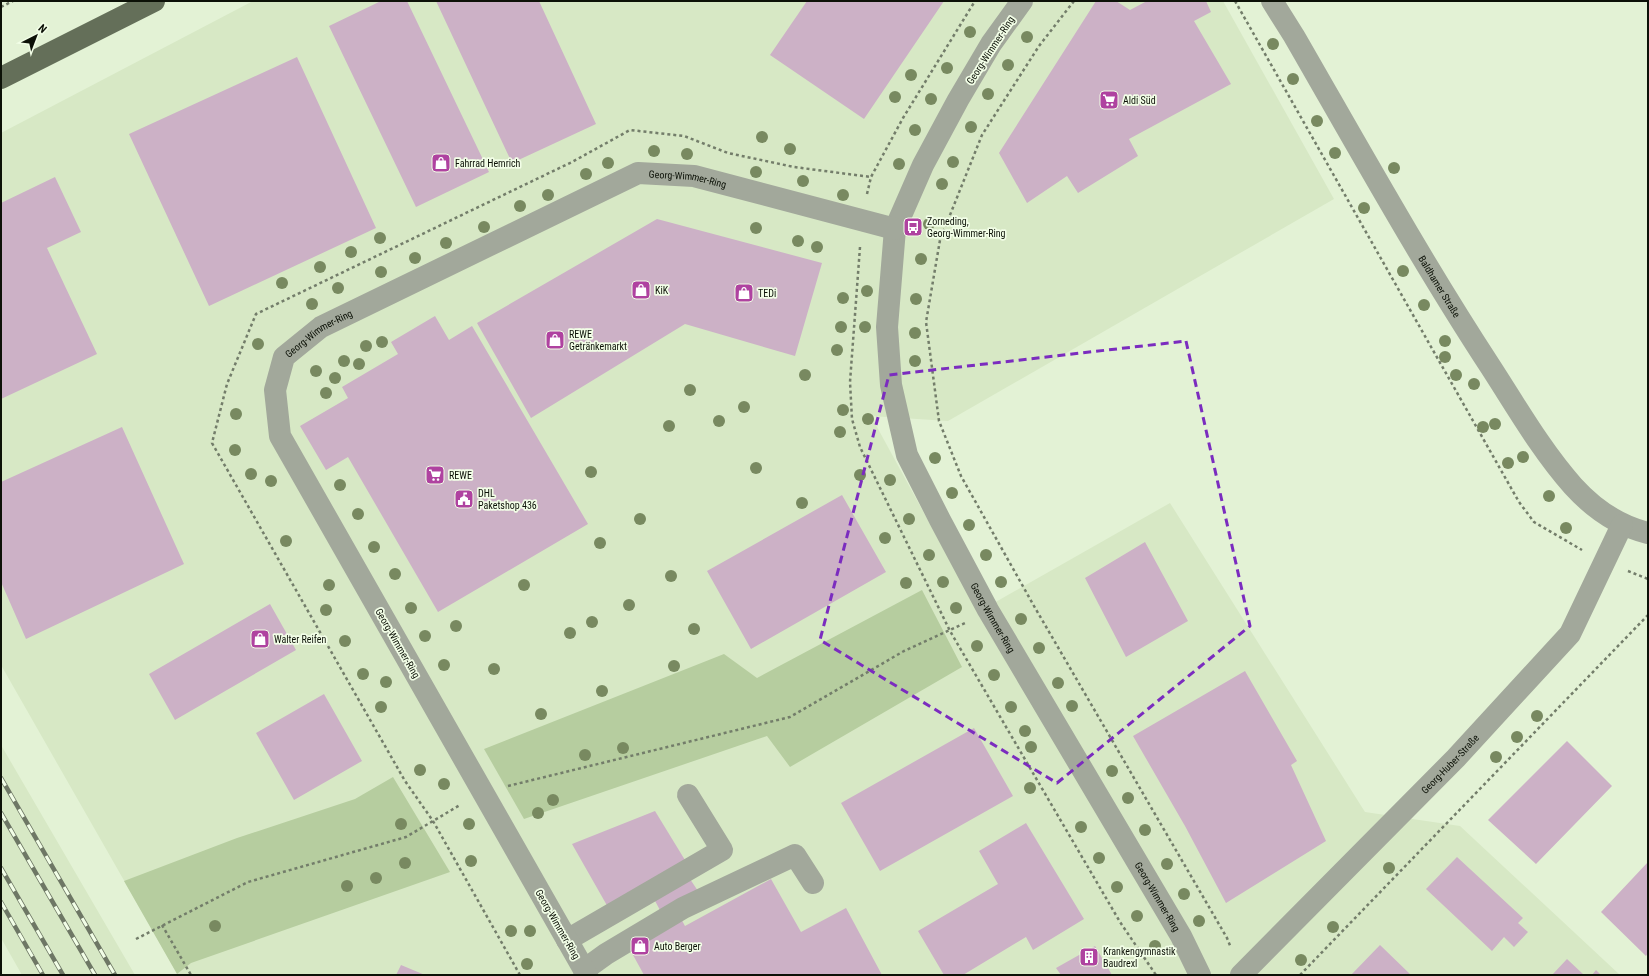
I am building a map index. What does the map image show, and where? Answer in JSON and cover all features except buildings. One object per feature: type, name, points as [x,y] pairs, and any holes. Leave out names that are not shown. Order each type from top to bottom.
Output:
[{"type":"main road","points":[[1,78],[154,1]]},
{"type":"street","name":"Georg-Wimmer-Ring","points":[[1022,1],[991,44],[958,100],[923,165],[895,229],[887,327],[891,385],[907,455],[988,610],[1181,936],[1200,975]]},
{"type":"street","name":"Baldhamer Straße","points":[[1272,1],[1294,36],[1451,306],[1535,434],[1573,487],[1596,508],[1622,525],[1648,533]]},
{"type":"street","name":"Georg-Wimmer-Ring","points":[[578,960],[280,436],[275,390],[284,357],[322,327],[638,173],[694,176],[895,229]]},
{"type":"street","name":"Georg-Huber-Straße","points":[[1241,975],[1456,758],[1570,634],[1622,525]]},
{"type":"street","points":[[578,960],[722,850],[688,795]]},
{"type":"street","points":[[578,960],[606,954],[683,908],[795,855],[813,883]]},
{"type":"street","points":[[578,960],[657,905]]},
{"type":"path","points":[[1,7],[13,1]]},
{"type":"path","points":[[1074,1],[1038,46],[982,135],[940,240],[926,322],[939,421],[961,476],[1034,606],[1227,938],[1241,975]]},
{"type":"path","points":[[1235,1],[1519,502],[1534,522],[1555,536],[1605,561],[1648,579]]},
{"type":"path","points":[[520,975],[433,821],[405,781],[212,443],[228,384],[256,314],[572,162],[630,130],[684,136],[728,153],[794,167],[871,177]]},
{"type":"path","points":[[1300,975],[1648,615]]},
{"type":"path","points":[[136,939],[248,882],[406,837],[482,792],[638,756],[790,717],[904,651],[950,631],[1120,922],[1156,975]]},
{"type":"path","points":[[162,925],[192,975]]},
{"type":"highlighted area","points":[[1186,341],[1250,626],[1057,783],[820,640],[889,375]]},
{"type":"shaded area","points":[[253,1],[1223,1],[1334,199],[948,421],[871,416],[978,612],[1170,503],[1365,812],[1460,826],[1620,975],[178,975],[1,665],[1,133]]},
{"type":"shaded area","points":[[922,590],[962,667],[790,767],[767,736],[524,819],[484,749],[724,654],[757,678]]},
{"type":"shaded area","points":[[1,745],[135,975],[22,975],[1,938]]},
{"type":"shaded area","points":[[393,777],[450,872],[191,963],[177,974],[124,881],[237,838],[355,799]]},
{"type":"railway","points":[[1,778],[115,975]]},
{"type":"railway","points":[[1,813],[95,975]]},
{"type":"railway","points":[[1,868],[63,975]]},
{"type":"railway","points":[[1,902],[43,975]]},
{"type":"place","name":"Aldi Süd","points":[[1109,100]]},
{"type":"place","name":"Fahrrad Hemrich","points":[[441,163]]},
{"type":"place","name":"Zorneding, Georg-Wimmer-Ring","points":[[913,227]]},
{"type":"place","name":"KiK","points":[[641,290]]},
{"type":"place","name":"TEDi","points":[[744,293]]},
{"type":"place","name":"REWE Getränkemarkt","points":[[555,340]]},
{"type":"place","name":"REWE","points":[[435,475]]},
{"type":"place","name":"DHL Paketshop 436","points":[[464,499]]},
{"type":"place","name":"Walter Reifen","points":[[260,639]]},
{"type":"place","name":"Auto Berger","points":[[640,946]]},
{"type":"place","name":"Krankengymnastik Baudrexl","points":[[1089,957]]}]
